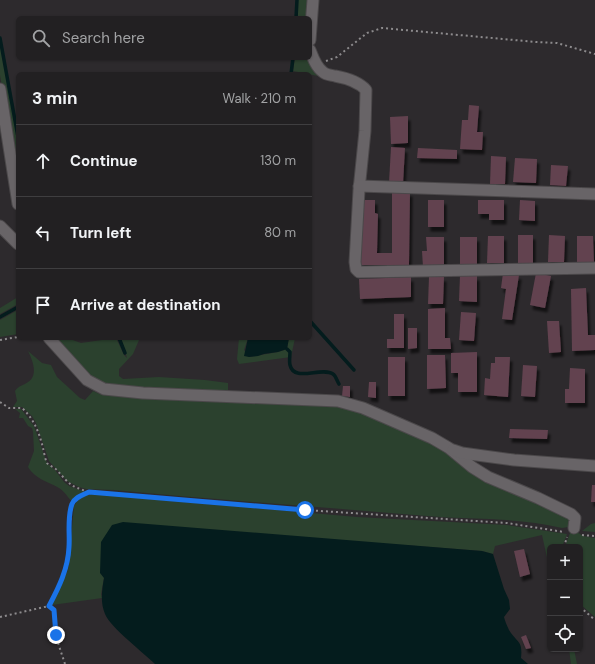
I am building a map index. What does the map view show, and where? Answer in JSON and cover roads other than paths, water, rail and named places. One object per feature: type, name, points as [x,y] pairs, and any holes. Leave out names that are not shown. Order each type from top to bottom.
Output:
[{"type":"street","points":[[312,16],[313,0]]},
{"type":"street","points":[[312,55],[315,62],[324,73],[354,82],[366,90],[365,131],[359,186],[355,262],[356,269],[359,272],[595,268]]},
{"type":"street","points":[[0,89],[16,191]]},
{"type":"street","points":[[359,186],[595,194]]},
{"type":"street","points":[[0,226],[16,242]]},
{"type":"street","points":[[51,340],[87,380],[104,389],[151,394],[338,401],[363,408],[432,438],[449,448],[472,467],[488,476],[571,514],[575,518],[572,530]]},
{"type":"street","points":[[449,448],[462,453],[514,460],[595,466]]},
{"type":"water","points":[[248,340],[289,340],[287,349],[258,356],[244,356]]},
{"type":"water","points":[[123,522],[482,551],[493,554],[509,600],[510,609],[504,617],[509,630],[519,642],[521,648],[521,658],[528,664],[155,664],[113,626],[103,610],[102,596],[104,578],[100,573],[101,542],[112,525]]},
{"type":"waterway","points":[[296,16],[297,0]]},
{"type":"waterway","points":[[0,38],[16,126]]},
{"type":"waterway","points":[[291,72],[293,60]]},
{"type":"waterway","points":[[0,317],[16,308]]},
{"type":"waterway","points":[[312,323],[354,370]]},
{"type":"waterway","points":[[120,340],[125,353]]},
{"type":"waterway","points":[[287,349],[290,352],[290,365],[297,373],[328,372],[336,377],[339,384]]}]
